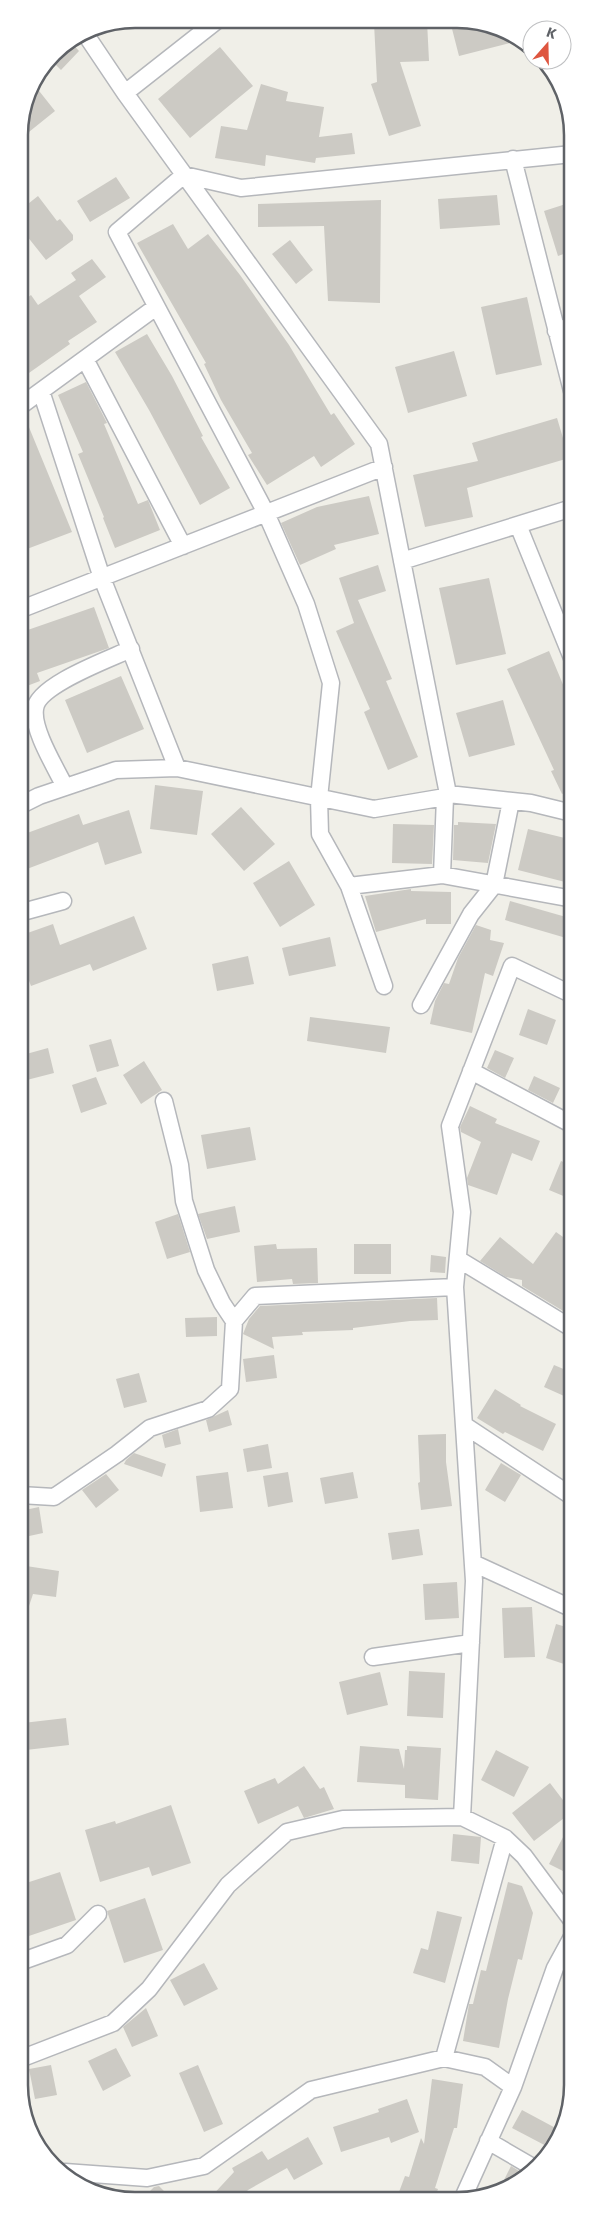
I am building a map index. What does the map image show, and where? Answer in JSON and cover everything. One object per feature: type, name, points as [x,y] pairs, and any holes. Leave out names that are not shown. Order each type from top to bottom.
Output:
[{"type":"street","points":[[125,93],[208,28]]},
{"type":"street","points":[[88,38],[125,93],[380,444],[447,796],[442,875]]},
{"type":"street","points":[[184,175],[241,188],[564,155]]},
{"type":"street","points":[[513,160],[564,361]]},
{"type":"street","points":[[184,175],[117,232],[266,513],[306,604],[331,683],[319,798],[320,834],[349,886],[384,986]]},
{"type":"street","points":[[28,401],[156,307]]},
{"type":"street","points":[[556,331],[564,328]]},
{"type":"street","points":[[85,359],[183,546]]},
{"type":"street","points":[[41,391],[102,578],[177,768]]},
{"type":"street","points":[[28,607],[384,467]]},
{"type":"street","points":[[402,561],[564,511]]},
{"type":"street","points":[[518,525],[564,638]]},
{"type":"street","points":[[65,788],[37,726],[35,709],[38,699],[54,686],[130,649]]},
{"type":"street","points":[[28,803],[116,770],[177,768],[374,809],[447,796],[511,801],[564,811]]},
{"type":"street","points":[[421,1005],[471,914],[494,885],[511,801]]},
{"type":"street","points":[[349,886],[442,875],[564,898]]},
{"type":"street","points":[[28,910],[63,900]]},
{"type":"street","points":[[462,1817],[474,1581],[455,1287],[462,1212],[450,1126],[512,966],[564,991]]},
{"type":"street","points":[[471,1071],[564,1120]]},
{"type":"street","points":[[164,1102],[180,1165],[184,1201],[206,1270],[222,1303],[234,1321]]},
{"type":"street","points":[[458,1259],[564,1324]]},
{"type":"street","points":[[27,1495],[54,1497],[117,1454],[150,1428],[208,1409],[230,1389],[234,1321],[255,1296],[455,1287]]},
{"type":"street","points":[[464,1425],[564,1491]]},
{"type":"street","points":[[473,1562],[564,1605]]},
{"type":"street","points":[[373,1657],[471,1643]]},
{"type":"street","points":[[27,2056],[113,2023],[149,1989],[228,1885],[286,1832],[344,1819],[462,1817],[505,1838],[524,1856],[564,1910]]},
{"type":"street","points":[[444,2058],[505,1838]]},
{"type":"street","points":[[27,1959],[67,1945],[98,1914]]},
{"type":"street","points":[[466,2192],[512,2088],[554,1968],[564,1951]]},
{"type":"street","points":[[74,2173],[147,2178],[204,2166],[311,2090],[444,2058],[485,2067],[512,2088]]},
{"type":"street","points":[[488,2141],[529,2165]]},
{"type":"building","points":[[374,28],[427,28],[429,61],[400,62],[421,126],[389,136],[371,84],[377,82]]},
{"type":"building","points":[[452,28],[485,31],[512,43],[459,56]]},
{"type":"building","points":[[75,46],[79,51],[61,70],[54,64]]},
{"type":"building","points":[[220,47],[253,86],[190,138],[158,99]]},
{"type":"building","points":[[261,84],[288,92],[286,101],[324,107],[319,137],[352,133],[355,154],[316,158],[315,163],[266,155],[265,166],[215,158],[221,126],[247,130]]},
{"type":"building","points":[[38,89],[55,111],[28,133],[31,107]]},
{"type":"building","points":[[116,177],[130,198],[90,222],[77,201]]},
{"type":"building","points":[[497,195],[500,225],[440,229],[438,199]]},
{"type":"building","points":[[38,196],[57,221],[60,219],[73,235],[73,240],[46,260],[28,237],[28,204]]},
{"type":"building","points":[[381,200],[380,303],[328,301],[324,226],[258,227],[258,204]]},
{"type":"building","points":[[564,205],[564,254],[558,256],[544,211]]},
{"type":"building","points":[[173,224],[188,249],[208,234],[240,275],[289,345],[331,415],[334,413],[355,444],[321,467],[314,456],[267,485],[248,455],[252,453],[221,400],[204,364],[206,363],[137,243]]},
{"type":"building","points":[[290,240],[313,270],[296,284],[272,254]]},
{"type":"building","points":[[92,259],[106,277],[79,296],[97,322],[68,341],[70,344],[28,374],[28,297],[31,295],[38,305],[76,280],[71,273]]},
{"type":"building","points":[[527,297],[542,365],[496,375],[481,307]]},
{"type":"building","points":[[147,334],[172,376],[203,436],[201,437],[230,488],[200,505],[149,410],[115,352]]},
{"type":"building","points":[[454,351],[467,396],[408,413],[395,367]]},
{"type":"building","points":[[86,382],[107,423],[104,424],[138,504],[148,500],[160,530],[115,548],[78,454],[83,452],[58,395]]},
{"type":"building","points":[[557,418],[564,441],[564,459],[467,488],[473,517],[425,527],[413,475],[478,461],[472,443]]},
{"type":"building","points":[[28,424],[72,532],[28,549]]},
{"type":"building","points":[[369,496],[379,534],[334,545],[336,549],[300,565],[281,523],[317,507]]},
{"type":"building","points":[[378,565],[386,591],[358,600],[392,679],[386,681],[418,757],[388,770],[364,712],[370,709],[336,631],[354,623],[339,578]]},
{"type":"building","points":[[489,578],[506,654],[456,665],[439,588]]},
{"type":"building","points":[[94,607],[109,648],[37,673],[40,681],[28,686],[28,630]]},
{"type":"building","points":[[549,651],[564,687],[564,793],[562,794],[551,771],[554,770],[507,669]]},
{"type":"building","points":[[121,676],[144,729],[87,753],[65,700]]},
{"type":"building","points":[[503,700],[515,745],[469,757],[456,713]]},
{"type":"building","points":[[155,785],[203,791],[197,835],[150,829]]},
{"type":"building","points":[[241,807],[275,844],[244,871],[211,834]]},
{"type":"building","points":[[129,810],[142,853],[105,865],[98,842],[28,869],[28,833],[79,814],[83,825]]},
{"type":"building","points":[[458,822],[496,824],[488,863],[453,860],[454,825],[458,825]]},
{"type":"building","points":[[393,824],[434,825],[432,864],[392,863]]},
{"type":"building","points":[[528,829],[564,838],[564,882],[518,870]]},
{"type":"building","points":[[289,861],[315,905],[280,927],[253,883]]},
{"type":"building","points":[[411,889],[411,891],[451,892],[451,924],[426,924],[426,919],[376,932],[365,896]]},
{"type":"building","points":[[510,901],[564,916],[564,937],[505,920]]},
{"type":"building","points":[[134,916],[147,949],[93,971],[90,964],[31,986],[28,977],[28,933],[53,924],[60,945]]},
{"type":"building","points":[[476,925],[491,930],[490,940],[504,943],[493,976],[485,973],[472,1033],[430,1024],[435,1001],[444,983],[449,984],[458,958]]},
{"type":"building","points":[[330,937],[336,966],[289,976],[282,948]]},
{"type":"building","points":[[248,956],[254,984],[217,991],[212,964]]},
{"type":"building","points":[[528,1009],[556,1020],[547,1045],[519,1035]]},
{"type":"building","points":[[310,1017],[390,1027],[386,1053],[307,1041]]},
{"type":"building","points":[[111,1039],[119,1066],[97,1072],[89,1045]]},
{"type":"building","points":[[48,1048],[54,1073],[28,1080],[28,1054]]},
{"type":"building","points":[[495,1050],[514,1058],[505,1078],[487,1068]]},
{"type":"building","points":[[144,1061],[162,1090],[141,1104],[123,1075]]},
{"type":"building","points":[[534,1076],[560,1088],[553,1103],[528,1090]]},
{"type":"building","points":[[96,1077],[107,1104],[81,1113],[72,1085]]},
{"type":"building","points":[[470,1106],[497,1119],[495,1123],[540,1141],[532,1161],[512,1153],[497,1195],[468,1185],[467,1178],[481,1142],[461,1132],[460,1127]]},
{"type":"building","points":[[250,1127],[256,1160],[207,1169],[201,1135]]},
{"type":"building","points":[[561,1161],[564,1162],[564,1196],[549,1190]]},
{"type":"building","points":[[235,1206],[240,1232],[207,1239],[198,1214]]},
{"type":"building","points":[[178,1214],[190,1252],[167,1259],[155,1222]]},
{"type":"building","points":[[556,1232],[564,1238],[564,1312],[522,1286],[522,1280],[506,1277],[480,1261],[500,1237],[533,1264]]},
{"type":"building","points":[[276,1244],[277,1249],[317,1248],[318,1283],[293,1284],[292,1279],[257,1282],[254,1246]]},
{"type":"building","points":[[354,1244],[391,1244],[391,1274],[354,1274]]},
{"type":"building","points":[[431,1255],[446,1257],[445,1273],[430,1272]]},
{"type":"building","points":[[437,1298],[438,1320],[410,1321],[353,1328],[353,1330],[302,1332],[303,1335],[272,1337],[274,1349],[243,1334],[249,1319],[260,1306]]},
{"type":"building","points":[[217,1317],[217,1336],[186,1337],[185,1318]]},
{"type":"building","points":[[274,1355],[277,1378],[246,1382],[243,1359]]},
{"type":"building","points":[[554,1365],[564,1369],[564,1396],[544,1387]]},
{"type":"building","points":[[139,1373],[147,1402],[124,1408],[116,1379]]},
{"type":"building","points":[[495,1389],[520,1406],[556,1424],[543,1451],[505,1432],[503,1434],[477,1418]]},
{"type":"building","points":[[228,1410],[232,1425],[209,1432],[206,1420]]},
{"type":"building","points":[[178,1429],[181,1444],[165,1448],[162,1435]]},
{"type":"building","points":[[446,1434],[446,1462],[452,1506],[421,1510],[418,1483],[420,1482],[418,1435]]},
{"type":"building","points":[[268,1444],[272,1468],[247,1472],[243,1449]]},
{"type":"building","points":[[134,1453],[166,1464],[162,1477],[124,1464]]},
{"type":"building","points":[[501,1463],[521,1475],[505,1502],[485,1490]]},
{"type":"building","points":[[228,1472],[233,1508],[200,1512],[196,1476]]},
{"type":"building","points":[[288,1472],[293,1502],[268,1507],[263,1476]]},
{"type":"building","points":[[353,1472],[358,1498],[325,1504],[320,1478]]},
{"type":"building","points":[[106,1474],[119,1490],[96,1508],[82,1490]]},
{"type":"building","points":[[39,1507],[43,1533],[27,1536],[27,1509]]},
{"type":"building","points":[[419,1529],[423,1555],[392,1560],[388,1533]]},
{"type":"building","points":[[27,1566],[59,1571],[56,1597],[33,1594],[27,1611]]},
{"type":"building","points":[[457,1582],[459,1618],[425,1620],[423,1584]]},
{"type":"building","points":[[532,1607],[535,1657],[504,1658],[502,1608]]},
{"type":"building","points":[[556,1624],[564,1626],[564,1664],[546,1658]]},
{"type":"building","points":[[409,1671],[445,1673],[443,1718],[407,1716]]},
{"type":"building","points":[[380,1672],[388,1705],[347,1715],[339,1682]]},
{"type":"building","points":[[66,1718],[69,1745],[27,1750],[27,1723]]},
{"type":"building","points":[[360,1746],[399,1749],[404,1769],[407,1746],[441,1748],[438,1800],[405,1798],[405,1785],[357,1782]]},
{"type":"building","points":[[496,1750],[529,1767],[514,1797],[481,1780]]},
{"type":"building","points":[[304,1766],[320,1789],[324,1787],[334,1809],[304,1818],[298,1806],[258,1824],[244,1791],[275,1778],[278,1784]]},
{"type":"building","points":[[550,1783],[564,1801],[564,1818],[534,1841],[512,1813]]},
{"type":"building","points":[[171,1805],[191,1863],[152,1876],[149,1867],[100,1882],[85,1830],[115,1821],[116,1824]]},
{"type":"building","points":[[453,1834],[481,1837],[479,1864],[451,1861]]},
{"type":"building","points":[[564,1835],[564,1872],[549,1864]]},
{"type":"building","points":[[60,1872],[76,1920],[27,1937],[27,1883]]},
{"type":"building","points":[[508,1882],[522,1886],[533,1913],[522,1960],[518,1959],[499,2048],[463,2041],[469,2004],[473,2004],[481,1970],[486,1971]]},
{"type":"building","points":[[145,1898],[163,1950],[124,1963],[107,1911]]},
{"type":"building","points":[[437,1911],[462,1917],[445,1983],[413,1973],[421,1948],[428,1950]]},
{"type":"building","points":[[204,1963],[218,1989],[184,2006],[170,1980]]},
{"type":"building","points":[[146,2008],[158,2036],[132,2047],[123,2027]]},
{"type":"building","points":[[116,2048],[131,2076],[103,2091],[88,2061]]},
{"type":"building","points":[[51,2065],[57,2095],[35,2099],[29,2069]]},
{"type":"building","points":[[198,2065],[223,2124],[204,2132],[179,2073]]},
{"type":"building","points":[[432,2079],[463,2084],[457,2128],[454,2128],[435,2188],[438,2189],[437,2192],[399,2192],[405,2176],[409,2177],[421,2138],[424,2144]]},
{"type":"building","points":[[407,2099],[419,2132],[391,2143],[389,2137],[341,2152],[333,2127],[379,2112],[378,2109]]},
{"type":"building","points":[[522,2110],[555,2128],[546,2146],[512,2128]]},
{"type":"building","points":[[308,2137],[323,2164],[294,2180],[287,2168],[246,2192],[215,2192],[234,2172],[232,2168],[262,2151],[268,2160]]},
{"type":"building","points":[[511,2166],[520,2172],[517,2174],[503,2182]]},
{"type":"building","points":[[159,2186],[165,2192],[149,2192],[154,2187]]}]
